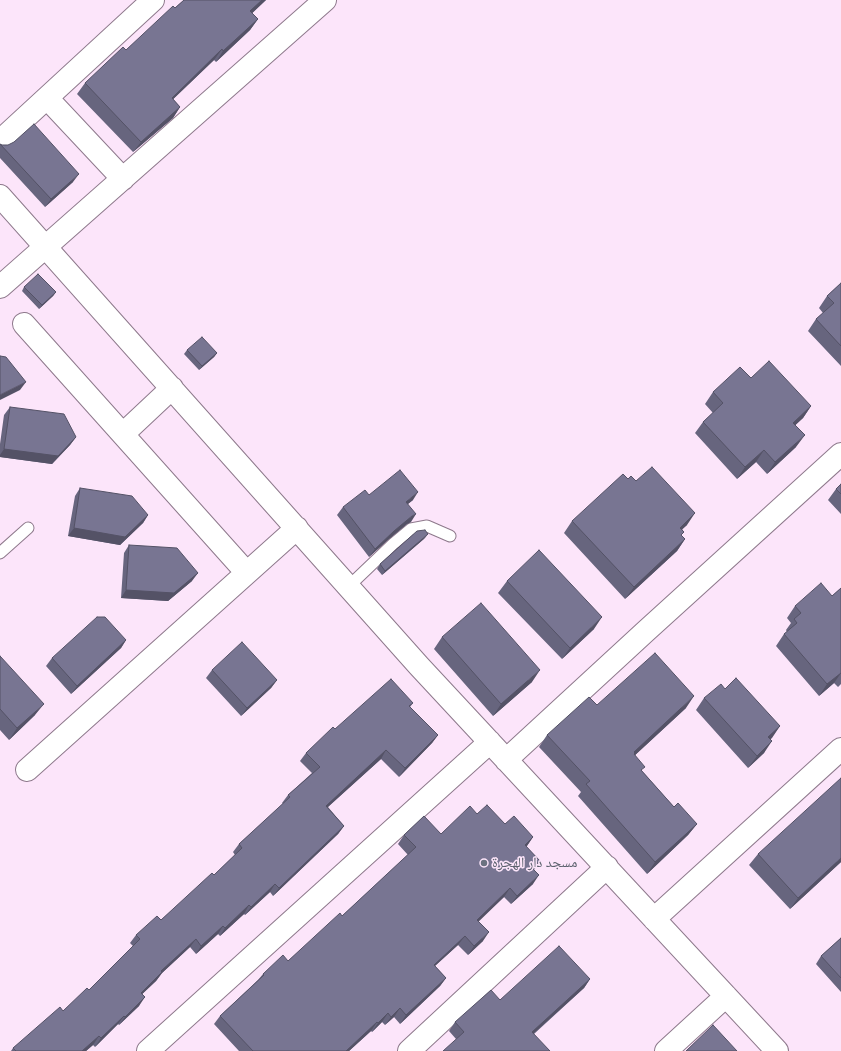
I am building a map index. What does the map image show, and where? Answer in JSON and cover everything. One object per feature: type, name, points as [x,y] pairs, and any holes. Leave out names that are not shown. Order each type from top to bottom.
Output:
[{"type":"street","points":[[0,141],[153,0]]},
{"type":"street","points":[[0,287],[325,0]]},
{"type":"street","points":[[47,98],[123,179]]},
{"type":"street","points":[[0,196],[419,666],[777,1051]]},
{"type":"street","points":[[24,324],[246,572]]},
{"type":"street","points":[[123,434],[172,388]]},
{"type":"street","points":[[506,760],[841,454]]},
{"type":"street","points":[[27,770],[296,528]]},
{"type":"street","points":[[148,1051],[490,742]]},
{"type":"street","points":[[654,919],[841,749]]},
{"type":"street","points":[[408,1051],[607,867]]},
{"type":"street","points":[[666,1051],[726,996]]},
{"type":"lane","points":[[348,587],[411,529],[427,526],[450,536]]},
{"type":"lane","points":[[0,553],[28,528]]},
{"type":"building","points":[[184,0],[262,0],[250,11],[258,19],[223,51],[222,49],[172,98],[180,107],[141,142],[85,83],[123,47],[126,50],[173,6],[175,8]]},
{"type":"building","points":[[34,124],[79,174],[51,199],[0,144],[8,145],[14,142]]},
{"type":"building","points":[[38,274],[56,292],[42,305],[24,287]]},
{"type":"building","points":[[841,283],[841,346],[816,319],[834,303],[827,296]]},
{"type":"building","points":[[202,337],[217,353],[202,366],[187,350]]},
{"type":"building","points":[[0,356],[6,357],[26,382],[0,395]]},
{"type":"building","points":[[769,361],[811,406],[793,423],[805,435],[775,462],[764,450],[745,467],[703,422],[723,403],[713,392],[740,367],[751,378]]},
{"type":"building","points":[[10,407],[64,414],[76,437],[58,456],[4,449]]},
{"type":"building","points":[[652,467],[695,513],[680,528],[684,532],[681,535],[685,539],[634,587],[572,521],[623,474],[628,479],[631,476],[636,481]]},
{"type":"building","points":[[400,470],[418,492],[406,502],[416,514],[394,531],[375,549],[343,507],[365,490],[369,495]]},
{"type":"building","points":[[841,484],[841,494],[836,489]]},
{"type":"building","points":[[80,488],[132,496],[148,515],[125,537],[74,528]]},
{"type":"building","points":[[425,530],[428,534],[385,571],[380,564],[417,531]]},
{"type":"building","points":[[129,545],[177,548],[198,573],[174,593],[126,590]]},
{"type":"building","points":[[539,550],[602,617],[570,648],[507,581]]},
{"type":"building","points":[[821,583],[832,596],[841,588],[841,673],[827,684],[784,634],[797,623],[794,619],[801,613],[795,606]]},
{"type":"building","points":[[481,603],[540,670],[501,704],[442,637]]},
{"type":"building","points":[[97,617],[105,617],[126,640],[77,686],[52,658]]},
{"type":"building","points":[[242,642],[277,680],[247,708],[212,670]]},
{"type":"building","points":[[655,653],[694,696],[634,752],[634,754],[645,767],[641,770],[674,807],[678,803],[697,824],[655,862],[586,784],[590,781],[547,735],[589,697],[597,705]]},
{"type":"building","points":[[0,656],[44,704],[17,728],[0,709]]},
{"type":"building","points":[[736,678],[780,726],[768,737],[772,741],[757,756],[704,698],[721,684],[725,689]]},
{"type":"building","points":[[391,679],[413,703],[409,706],[438,735],[405,768],[386,750],[326,806],[344,826],[279,888],[275,884],[251,907],[249,905],[225,928],[223,926],[201,946],[196,939],[161,971],[162,972],[141,993],[145,997],[101,1038],[99,1036],[82,1051],[16,1051],[13,1048],[60,1007],[63,1011],[87,988],[89,990],[140,939],[136,935],[157,916],[161,920],[212,873],[214,875],[242,848],[239,844],[290,797],[288,795],[320,767],[306,753],[333,727],[335,729]]},
{"type":"building","points":[[841,778],[841,858],[798,898],[758,854]]},
{"type":"building","points":[[487,805],[505,824],[514,816],[533,837],[525,845],[540,861],[532,868],[539,875],[517,896],[510,888],[477,920],[489,932],[474,946],[465,936],[434,965],[446,978],[406,1015],[400,1008],[391,1017],[388,1013],[346,1051],[253,1051],[220,1016],[283,955],[288,961],[340,913],[342,916],[416,847],[404,835],[424,816],[441,834],[470,806],[477,814]]},
{"type":"building","points":[[841,938],[841,978],[821,956]]},
{"type":"building","points":[[559,946],[590,979],[532,1032],[550,1051],[443,1051],[464,1032],[455,1022],[491,990],[500,1000]]},
{"type":"building","points":[[713,1025],[737,1051],[686,1051]]},
{"type":"place","name":"مسجد دار الهجرة","points":[[484,863]]}]
